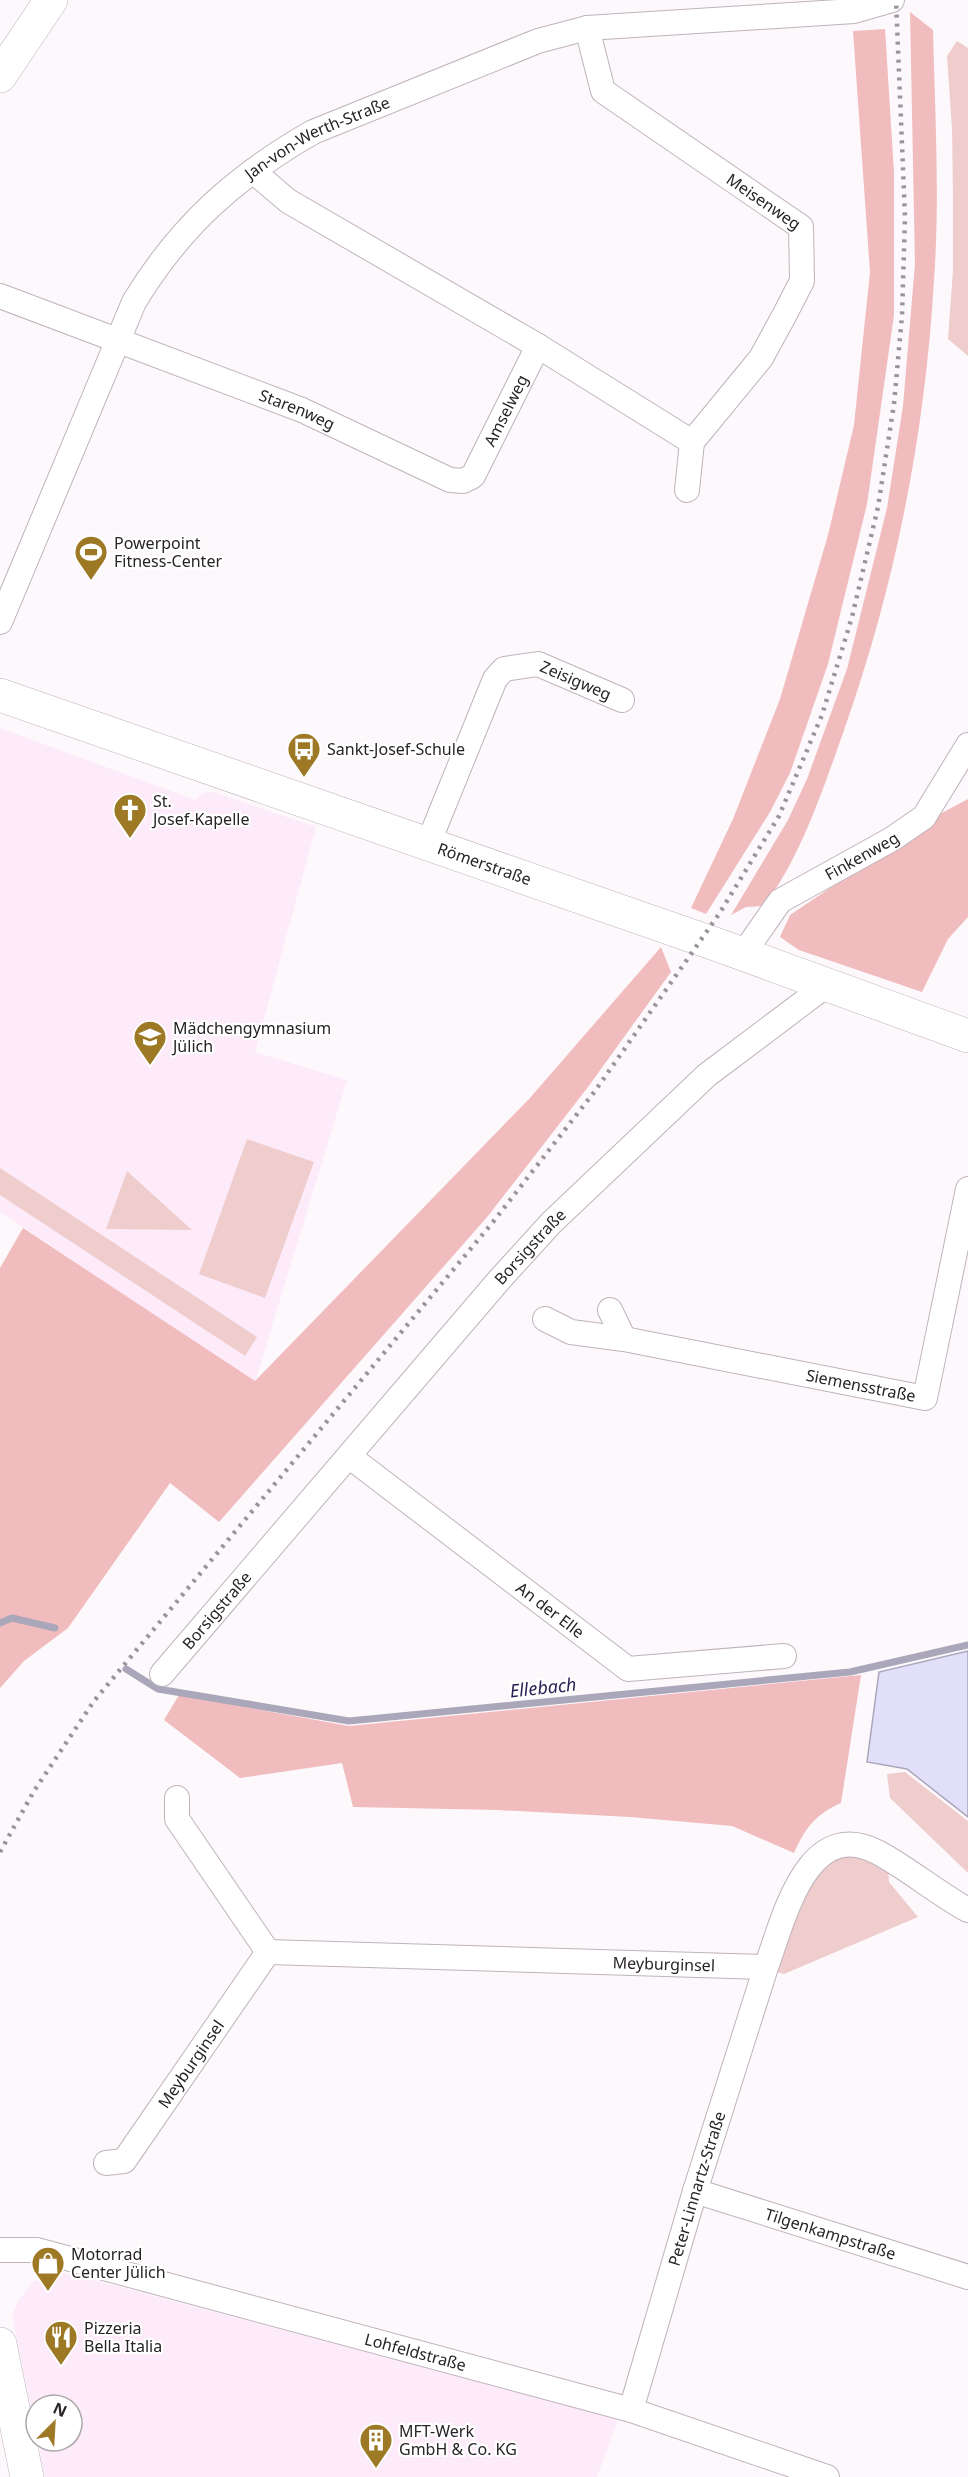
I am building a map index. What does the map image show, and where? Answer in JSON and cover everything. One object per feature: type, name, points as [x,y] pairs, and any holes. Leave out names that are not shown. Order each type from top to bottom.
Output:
[{"type":"main road","points":[[0,76],[51,0]]},
{"type":"main road","name":"Römerstraße","points":[[0,695],[743,954],[968,1036]]},
{"type":"main road","points":[[0,2344],[27,2477]]},
{"type":"street","name":"Jan-von-Werth-Straße","points":[[0,622],[134,302],[155,267],[180,235],[253,171],[313,132],[538,41],[587,28],[728,9],[854,11],[892,0]]},
{"type":"street","name":"Meisenweg","points":[[587,28],[603,91],[801,227],[801,281],[785,314],[761,358],[692,442]]},
{"type":"street","points":[[253,171],[288,201],[538,346],[692,442],[687,490]]},
{"type":"street","name":"Starenweg","points":[[0,296],[116,341],[225,379],[302,410],[450,480],[463,481],[473,476]]},
{"type":"street","name":"Amselweg","points":[[473,476],[538,346]]},
{"type":"street","name":"Zeisigweg","points":[[428,844],[495,679],[504,669],[538,664],[622,700]]},
{"type":"street","name":"Finkenweg","points":[[743,954],[780,901],[892,839],[924,817],[968,745]]},
{"type":"street","name":"Borsigstraße","points":[[162,1674],[500,1279],[559,1215],[707,1075],[828,984]]},
{"type":"street","name":"Siemensstraße","points":[[544,1319],[571,1332],[624,1339],[925,1398],[968,1189]]},
{"type":"street","points":[[610,1310],[624,1339]]},
{"type":"street","name":"An der Elle","points":[[350,1456],[628,1669],[784,1656]]},
{"type":"street","name":"Borsigstraße","points":[[272,1548],[273,1575]]},
{"type":"street","points":[[177,1798],[177,1819],[268,1953]]},
{"type":"street","points":[[766,1967],[794,1893],[805,1872],[821,1853],[849,1843],[877,1852],[968,1910]]},
{"type":"street","name":"Meyburginsel","points":[[106,2163],[124,2161],[268,1953],[766,1967]]},
{"type":"street","name":"Peter-Linnartz-Straße","points":[[631,2410],[695,2191],[766,1967]]},
{"type":"street","name":"Tilgenkampstraße","points":[[695,2191],[968,2277]]},
{"type":"street","name":"Lohfeldstraße","points":[[0,2250],[37,2250],[631,2410],[827,2477]]},
{"type":"shaded area","points":[[910,12],[933,30],[937,218],[930,338],[905,510],[878,622],[843,733],[810,823],[789,866],[764,906],[746,907],[731,915],[788,820],[807,779],[847,669],[887,508],[903,406],[915,264]]},
{"type":"shaded area","points":[[885,29],[894,173],[894,315],[867,504],[828,664],[790,773],[770,812],[706,914],[691,908],[733,819],[780,699],[828,535],[854,425],[870,272],[853,31]]},
{"type":"shaded area","points":[[957,41],[968,48],[968,356],[948,339],[953,270],[953,199],[952,128],[947,56]]},
{"type":"shaded area","name":"Mädchengymnasium Jülich","points":[[0,728],[195,800],[203,793],[213,792],[316,827],[255,1052],[347,1080],[255,1382],[0,1212]]},
{"type":"shaded area","points":[[968,799],[968,917],[948,939],[922,992],[799,950],[780,937],[790,915],[940,814]]},
{"type":"shaded area","points":[[661,947],[671,972],[588,1087],[488,1216],[219,1522],[170,1483],[68,1628],[24,1661],[0,1688],[0,1268],[23,1228],[255,1381],[529,1099]]},
{"type":"shaded area","points":[[247,1139],[314,1162],[265,1298],[199,1274]]},
{"type":"shaded area","points":[[0,1168],[257,1337],[245,1356],[0,1195]]},
{"type":"shaded area","points":[[127,1171],[192,1230],[106,1229]]},
{"type":"shaded area","points":[[861,1675],[841,1803],[812,1823],[802,1836],[794,1853],[732,1826],[630,1817],[498,1810],[353,1807],[342,1763],[240,1778],[164,1720],[179,1695],[349,1726]]},
{"type":"shaded area","points":[[905,1772],[968,1821],[968,1873],[890,1798],[887,1774]]},
{"type":"shaded area","points":[[848,1848],[888,1865],[889,1882],[918,1917],[784,1974],[776,1972],[802,1902],[820,1865]]},
{"type":"shaded area","points":[[54,2273],[71,2274],[618,2419],[597,2477],[45,2477],[40,2453],[84,2453],[84,2393],[28,2393],[12,2316],[18,2301],[33,2282]]},
{"type":"water","points":[[968,1651],[968,1817],[907,1769],[867,1762],[879,1672]]},
{"type":"waterway","name":"Ellebach","points":[[0,1623],[12,1618],[55,1628]]},
{"type":"waterway","name":"Ellebach","points":[[126,1669],[158,1689],[349,1721],[850,1672],[968,1645]]},
{"type":"railway","points":[[0,1852],[34,1791],[94,1701],[493,1222],[595,1091],[719,914],[779,816],[822,715],[852,617],[878,507],[894,404],[902,316],[905,217],[896,0]]},
{"type":"place","name":"Powerpoint Fitness-Center","points":[[91,581]]},
{"type":"place","name":"Sankt-Josef-Schule","points":[[304,778]]},
{"type":"place","name":"St. Josef-Kapelle","points":[[130,839]]},
{"type":"place","name":"Mädchengymnasium Jülich","points":[[150,1066]]},
{"type":"place","name":"Motorrad Center Jülich","points":[[48,2292]]},
{"type":"place","name":"Pizzeria Bella Italia","points":[[61,2366]]},
{"type":"place","name":"MFT-Werk GmbH & Co. KG","points":[[376,2469]]}]
